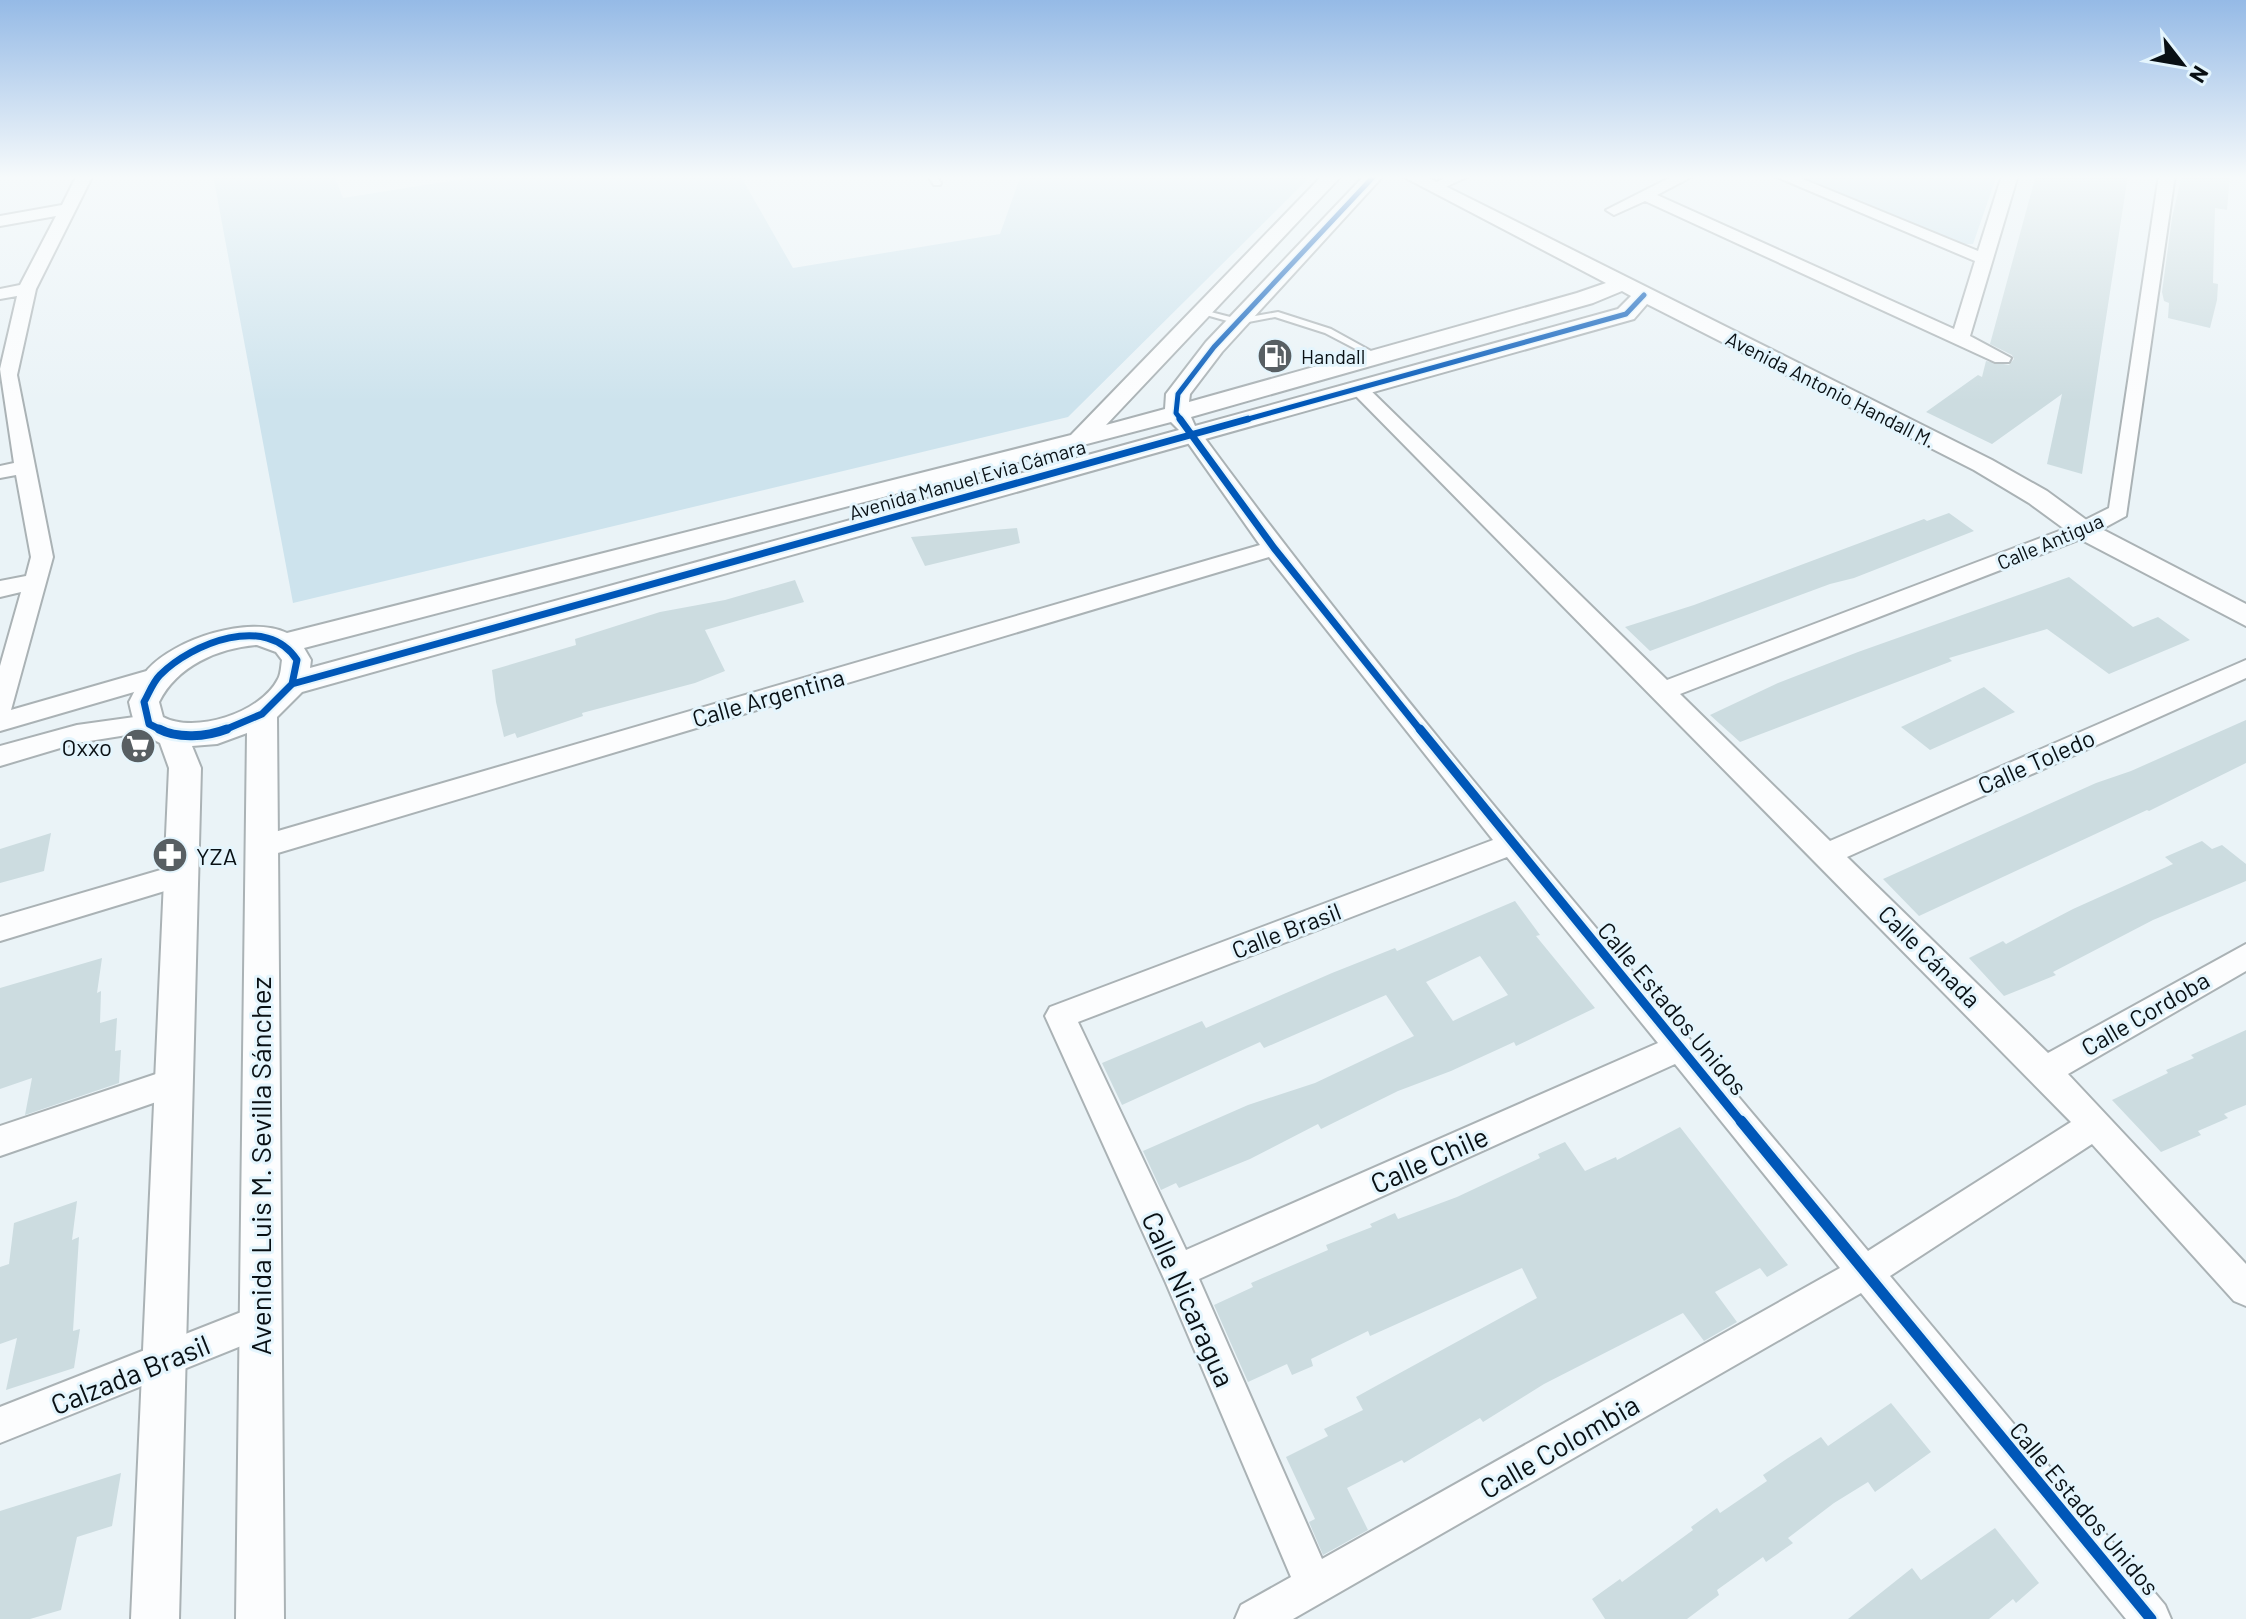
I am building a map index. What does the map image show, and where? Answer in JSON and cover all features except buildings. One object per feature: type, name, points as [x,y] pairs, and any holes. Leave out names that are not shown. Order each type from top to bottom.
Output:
[{"type":"street","points":[[0,708],[42,557],[4,376],[27,289],[46,251]]},
{"type":"street","name":"Avenida Manuel Evia Cámara","points":[[1078,441],[1260,251]]},
{"type":"street","points":[[1184,423],[1178,394],[1224,361],[1238,322],[1305,251]]},
{"type":"street","name":"Avenida Antonio Handall M.","points":[[1558,251],[1983,465],[2038,497],[2083,530],[2246,616]]},
{"type":"street","points":[[1767,251],[2002,358]]},
{"type":"street","points":[[1963,251],[1984,259]]},
{"type":"street","points":[[1960,338],[1987,251]]},
{"type":"street","name":"Calle Antigua","points":[[1663,691],[2083,530],[2119,511],[2156,251]]},
{"type":"street","points":[[0,294],[27,289]]},
{"type":"street","name":"Avenida Manuel Evia Cámara","points":[[285,643],[1078,441],[1184,423],[1357,388],[1626,314],[1633,289],[1585,298],[1269,386],[1184,423],[292,684]]},
{"type":"street","points":[[1224,361],[1240,378],[1269,386]]},
{"type":"street","name":"Calle Cánada","points":[[1357,388],[2045,1071],[2246,1289]]},
{"type":"street","name":"Calle Estados Unidos","points":[[1184,423],[1274,548],[1512,844],[2151,1619]]},
{"type":"street","points":[[0,472],[25,467]]},
{"type":"street","name":"Calle Argentina","points":[[261,847],[1274,548]]},
{"type":"street","points":[[0,589],[35,581]]},
{"type":"street","points":[[0,722],[157,677],[186,654],[222,639],[258,635],[285,643],[297,660],[292,684],[262,714],[217,733],[161,730],[77,734],[0,756]]},
{"type":"street","name":"Calle Toledo","points":[[1827,854],[2246,668]]},
{"type":"street","points":[[155,1619],[185,768],[144,702],[157,677]]},
{"type":"street","name":"Avenida Luis M. Sevilla Sánchez","points":[[260,1619],[262,714]]},
{"type":"street","name":"Calle Brasil","points":[[1060,1016],[1512,844]]},
{"type":"street","points":[[0,929],[181,875]]},
{"type":"street","name":"Calle Cordoba","points":[[2045,1071],[2246,956]]},
{"type":"street","name":"Calle Nicaragua","points":[[1060,1016],[1178,1271],[1314,1585]]},
{"type":"street","name":"Calle Chile","points":[[1178,1271],[1681,1047]]},
{"type":"street","points":[[0,1141],[174,1082]]},
{"type":"street","name":"Calle Colombia","points":[[1255,1619],[1864,1273],[2094,1125]]},
{"type":"street","name":"Calzada Brasil","points":[[0,1425],[259,1322]]},
{"type":"lane","points":[[1202,311],[1238,322],[1275,314],[1328,331],[1376,356]]},
{"type":"shaded area","points":[[227,251],[783,251],[793,268],[899,251],[1236,251],[1068,417],[293,603]]},
{"type":"cycle path","points":[[1304,251],[1214,347],[1178,394],[1176,413],[1274,548],[1512,844],[2151,1619]]},
{"type":"cycle path","points":[[292,684],[297,660],[286,645],[257,635],[240,637],[203,648],[171,666],[153,684],[144,702],[149,724],[173,736],[217,733],[262,714],[292,684],[1626,314],[1644,295]]},
{"type":"place","name":"Handall","points":[[1275,356]]},
{"type":"place","name":"Oxxo","points":[[138,746]]},
{"type":"place","name":"YZA","points":[[170,855]]}]
